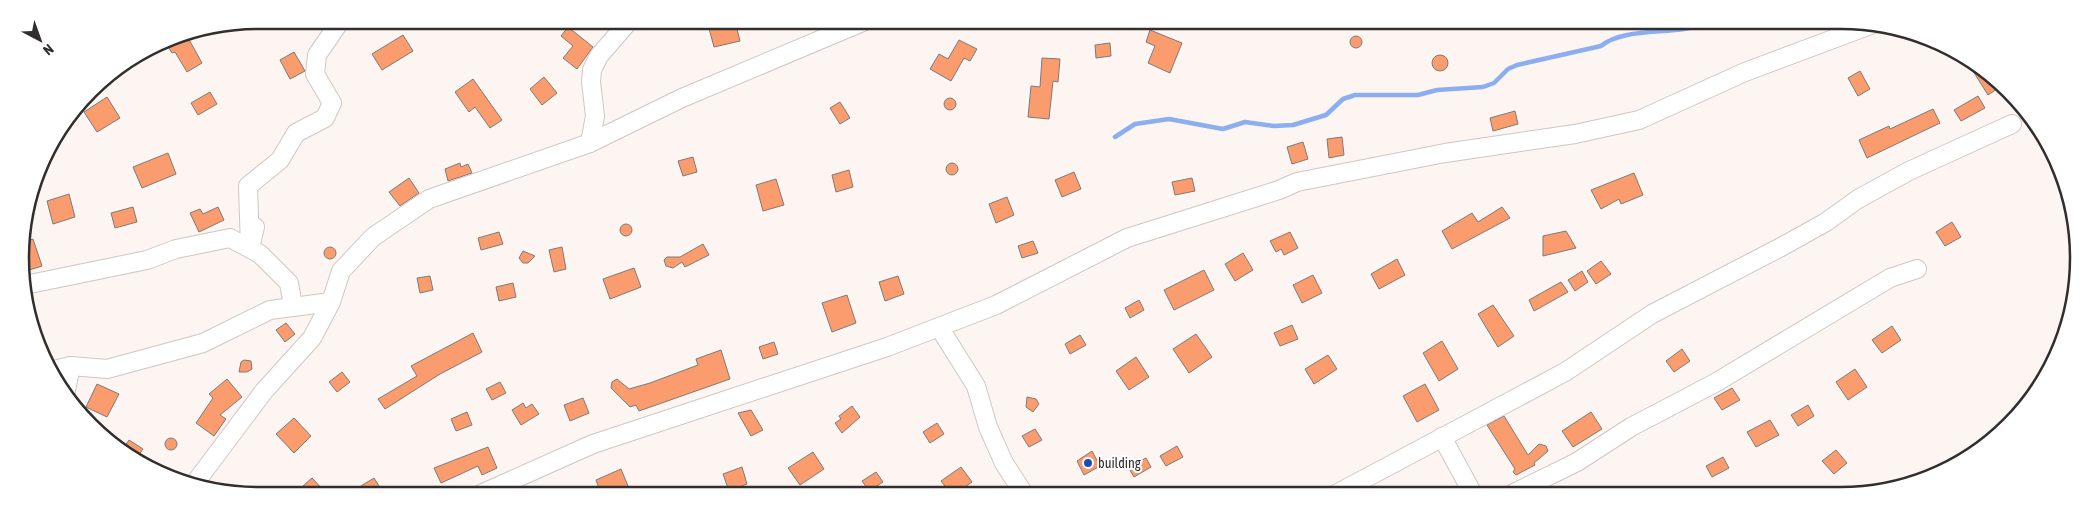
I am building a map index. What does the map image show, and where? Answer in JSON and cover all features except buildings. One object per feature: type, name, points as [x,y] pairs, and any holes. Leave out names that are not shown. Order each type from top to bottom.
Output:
[{"type":"street","points":[[250,248],[248,186],[280,160],[296,133],[326,118],[332,103],[315,74],[317,55],[335,29]]},
{"type":"street","points":[[590,143],[595,116],[591,82],[592,70],[599,56],[622,29]]},
{"type":"street","points":[[198,479],[264,391],[312,338],[331,302],[341,271],[372,236],[429,199],[590,143],[682,98],[846,29]]},
{"type":"street","points":[[497,487],[593,444],[886,347],[996,305],[1127,238],[1279,190],[1297,182],[1445,153],[1575,134],[1639,120],[1745,72],[1859,29]]},
{"type":"street","points":[[1349,487],[1565,372],[1652,314],[1826,222],[1858,199],[1910,171],[2012,124]]},
{"type":"street","points":[[250,248],[254,227]]},
{"type":"street","points":[[30,284],[147,260],[176,249],[230,238],[260,254],[289,283],[293,306]]},
{"type":"street","points":[[1526,487],[1577,462],[1631,427],[1715,383],[1890,278],[1917,269]]},
{"type":"street","points":[[57,369],[71,366],[108,369],[202,343],[270,310],[331,302]]},
{"type":"street","points":[[939,327],[976,386],[988,427],[1004,463],[1019,487]]},
{"type":"street","points":[[68,386],[71,366]]},
{"type":"street","points":[[1442,438],[1469,487]]},
{"type":"waterway","points":[[1115,137],[1135,124],[1169,119],[1223,129],[1245,122],[1274,126],[1293,125],[1326,115],[1343,99],[1355,95],[1418,95],[1437,90],[1483,87],[1494,83],[1508,69],[1517,65],[1601,46],[1625,36],[1683,29]]},
{"type":"place","name":"building","points":[[1088,463]]}]
